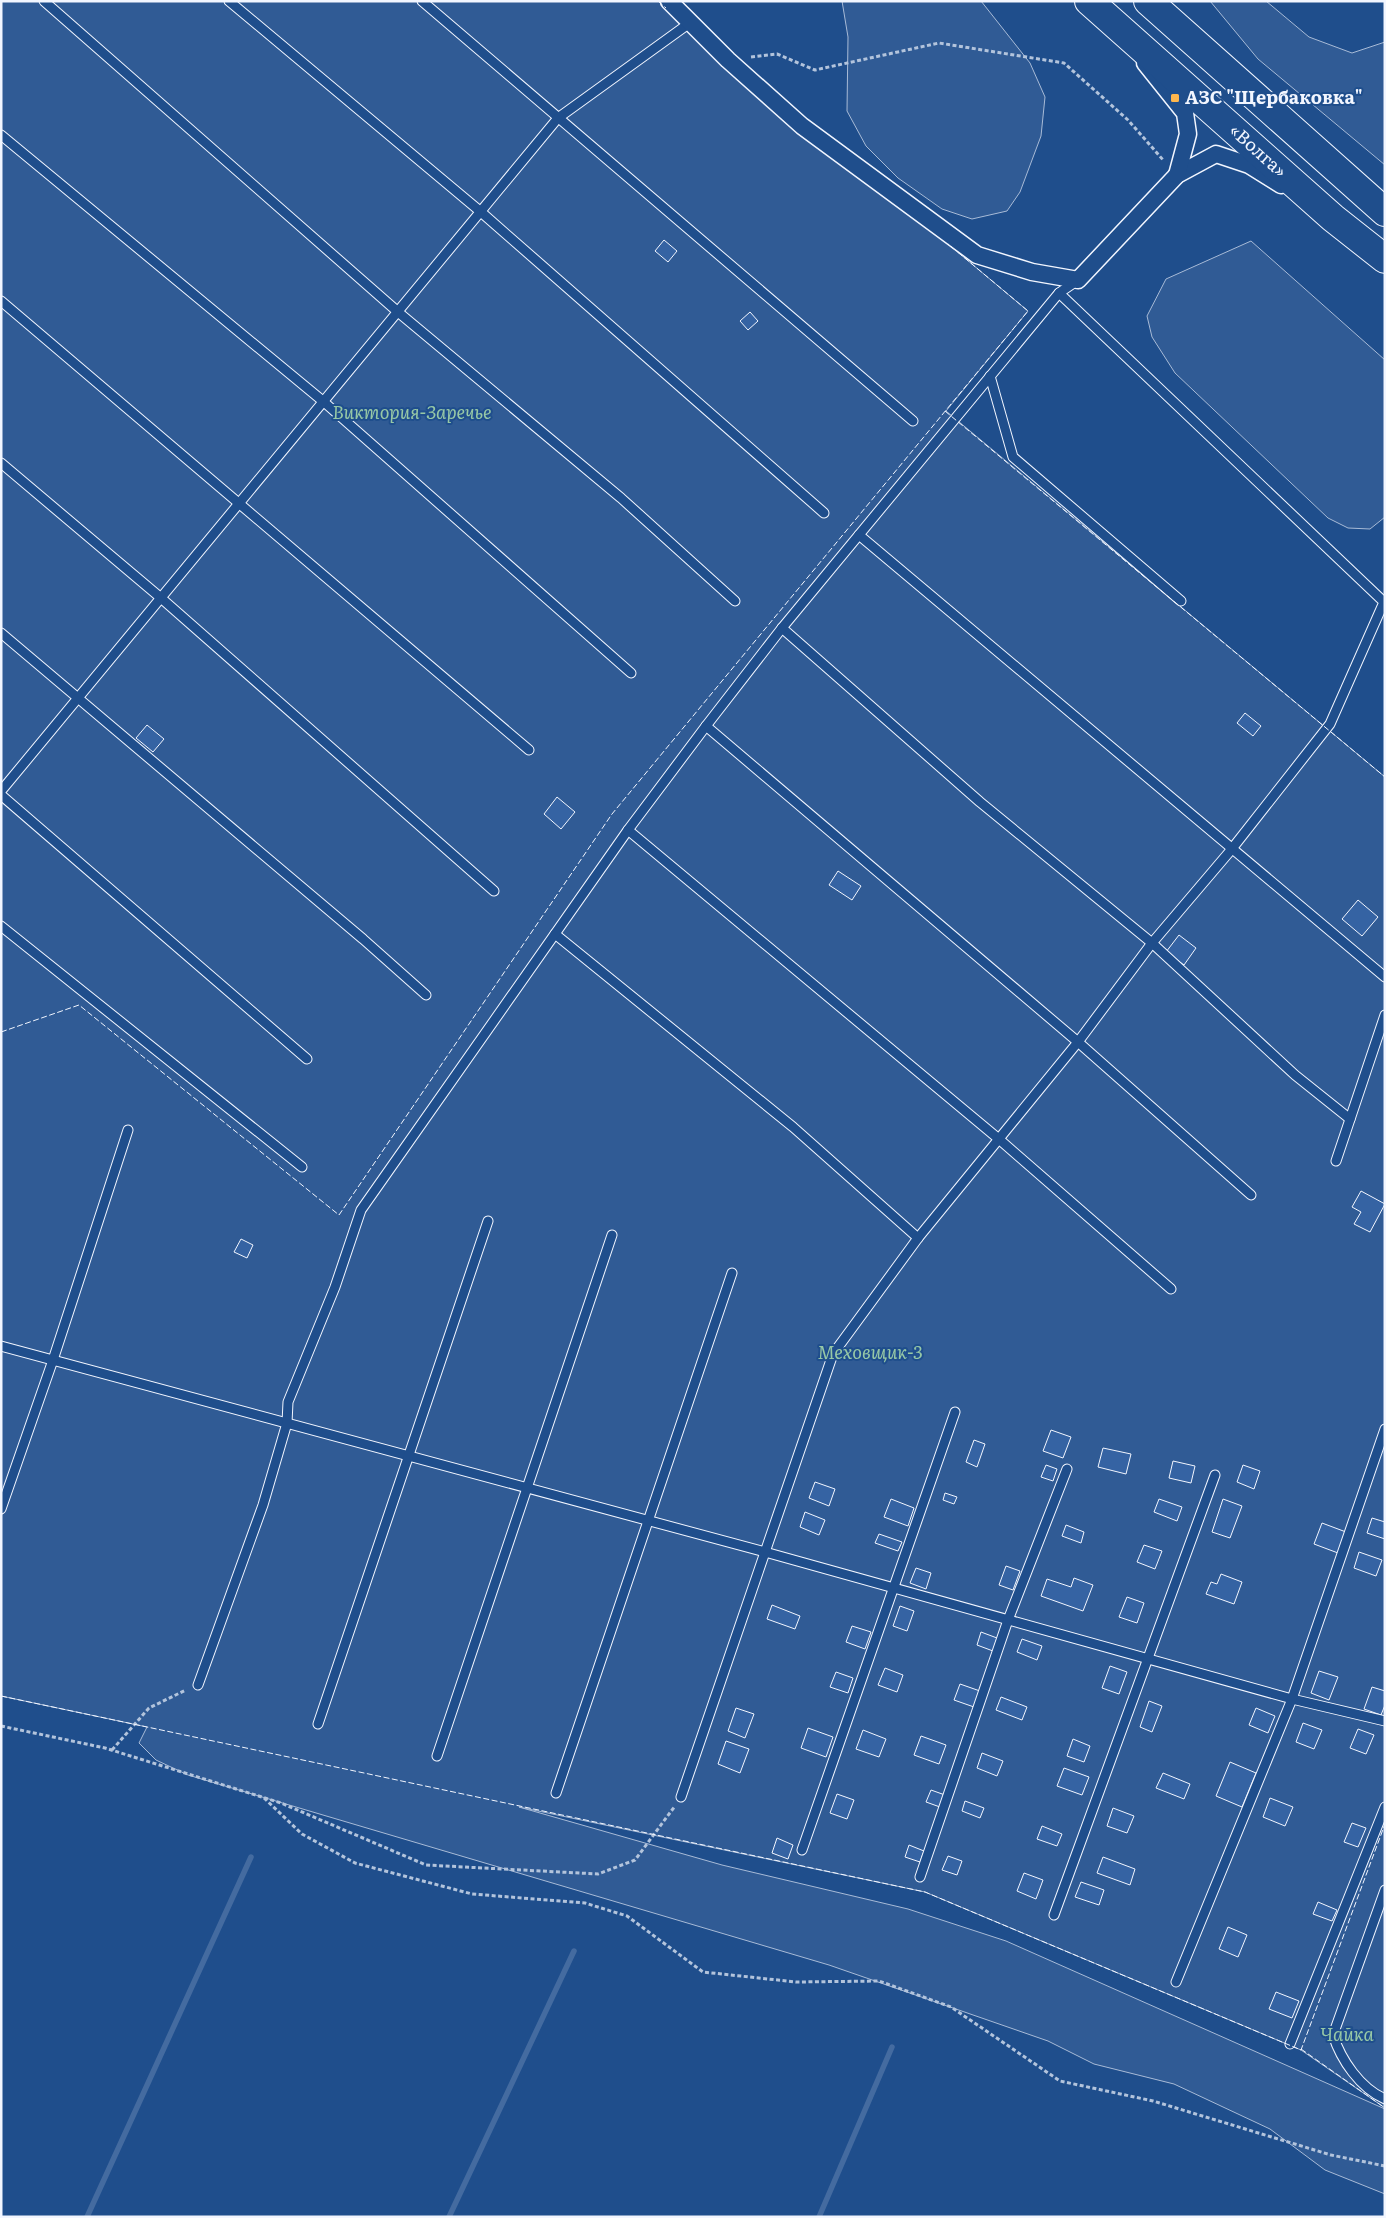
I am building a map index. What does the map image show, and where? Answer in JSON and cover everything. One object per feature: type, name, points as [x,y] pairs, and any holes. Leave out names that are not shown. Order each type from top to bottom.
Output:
[{"type":"highway","name":"«Волга»","points":[[1089,1],[1333,218],[1385,259]]},
{"type":"highway","points":[[1148,1],[1385,212]]},
{"type":"street","points":[[669,1],[728,60],[802,126],[977,255],[1032,272],[1078,280],[1177,175],[1216,154],[1249,165],[1333,218]]},
{"type":"street","points":[[1115,24],[1185,113],[1188,134],[1177,175]]},
{"type":"lane","points":[[44,1],[398,312],[621,498],[735,601]]},
{"type":"lane","points":[[229,1],[481,212],[824,513]]},
{"type":"lane","points":[[422,1],[913,422]]},
{"type":"lane","points":[[1,791],[558,118],[691,22]]},
{"type":"lane","points":[[1,135],[324,402],[631,673]]},
{"type":"lane","points":[[198,1685],[263,1505],[287,1423],[288,1402],[335,1287],[361,1210],[628,830],[706,726],[782,628],[1059,293],[1078,280]]},
{"type":"lane","points":[[680,1797],[833,1354],[918,1238],[1000,1140],[1078,1042],[1152,943],[1232,850],[1330,724],[1384,602],[1059,293]]},
{"type":"lane","points":[[1,302],[529,750]]},
{"type":"lane","points":[[990,376],[1013,457],[1181,601]]},
{"type":"lane","points":[[1,464],[161,598],[494,891]]},
{"type":"lane","points":[[859,535],[1385,977]]},
{"type":"lane","points":[[782,628],[980,802],[1152,943],[1295,1075],[1350,1119]]},
{"type":"lane","points":[[1,633],[363,939],[426,995]]},
{"type":"lane","points":[[706,726],[1078,1042],[1251,1195]]},
{"type":"lane","points":[[1,795],[308,1059]]},
{"type":"lane","points":[[628,830],[1000,1140],[1171,1289]]},
{"type":"lane","points":[[1,926],[302,1167]]},
{"type":"lane","points":[[555,934],[793,1127],[918,1238]]},
{"type":"lane","points":[[1336,1161],[1385,1015]]},
{"type":"lane","points":[[1,1509],[53,1360],[128,1130]]},
{"type":"lane","points":[[318,1724],[488,1221]]},
{"type":"lane","points":[[437,1756],[612,1235]]},
{"type":"lane","points":[[556,1792],[732,1273]]},
{"type":"lane","points":[[1,1346],[649,1520],[1292,1699],[1385,1721]]},
{"type":"lane","points":[[802,1850],[955,1412]]},
{"type":"lane","points":[[1176,1982],[1292,1699],[1385,1429]]},
{"type":"lane","points":[[920,1877],[1008,1620],[1067,1469]]},
{"type":"lane","points":[[1054,1915],[1215,1475]]},
{"type":"lane","points":[[1290,2044],[1385,1807]]},
{"type":"lane","points":[[1385,1890],[1333,2035],[1336,2046],[1354,2074],[1378,2096],[1385,2099]]},
{"type":"path","points":[[728,60],[778,54],[815,70],[939,43],[1064,63],[1128,120],[1177,175]]},
{"type":"path","points":[[112,1750],[149,1708],[198,1685]]},
{"type":"path","points":[[1,1726],[112,1750],[264,1798],[426,1865],[598,1874],[635,1860],[680,1797]]},
{"type":"path","points":[[264,1798],[302,1834],[356,1863],[472,1894],[584,1903],[627,1916],[703,1972],[796,1982],[879,1981],[951,2007],[1060,2081],[1153,2101],[1331,2155],[1385,2166]]},
{"type":"shaded area","name":"Меховщик-3","points":[[1,1],[658,1],[1028,311],[946,411],[1385,777],[1385,2108],[1301,2050],[925,1892],[519,1807],[722,1865],[908,1909],[1006,1941],[1385,2109],[1385,2194],[1325,2170],[1270,2129],[1174,2084],[1094,2064],[1048,2041],[829,1965],[188,1775],[156,1760],[139,1743],[147,1727],[1,1696]]},
{"type":"shaded area","points":[[842,1],[981,1],[1030,63],[1045,97],[1041,136],[1020,192],[1007,211],[972,219],[942,209],[898,178],[866,146],[847,111],[848,37]]},
{"type":"shaded area","points":[[1210,1],[1266,1],[1309,37],[1352,53],[1385,42],[1385,165],[1258,59]]},
{"type":"shaded area","points":[[1251,241],[1385,360],[1385,517],[1370,529],[1348,528],[1328,518],[1175,373],[1152,337],[1147,316],[1166,279]]},
{"type":"building","points":[[664,240],[677,251],[668,262],[655,251]]},
{"type":"building","points":[[750,312],[758,321],[748,330],[740,321]]},
{"type":"building","points":[[1245,713],[1261,726],[1253,736],[1237,723]]},
{"type":"building","points":[[147,725],[164,739],[153,752],[136,738]]},
{"type":"building","points":[[557,797],[575,812],[561,829],[544,814]]},
{"type":"building","points":[[838,871],[861,886],[852,900],[829,885]]},
{"type":"building","points":[[1358,900],[1378,917],[1362,936],[1342,919]]},
{"type":"building","points":[[1179,935],[1196,948],[1184,965],[1166,952]]},
{"type":"building","points":[[1361,1191],[1385,1204],[1370,1232],[1354,1224],[1361,1212],[1352,1207]]},
{"type":"building","points":[[241,1239],[253,1245],[247,1258],[234,1252]]},
{"type":"building","points":[[1051,1430],[1071,1437],[1063,1458],[1043,1451]]},
{"type":"building","points":[[974,1440],[985,1444],[977,1467],[966,1462]]},
{"type":"building","points":[[1103,1448],[1131,1454],[1126,1474],[1098,1467]]},
{"type":"building","points":[[1173,1461],[1195,1466],[1191,1483],[1169,1478]]},
{"type":"building","points":[[1046,1465],[1057,1469],[1053,1481],[1041,1477]]},
{"type":"building","points":[[1243,1465],[1260,1471],[1254,1489],[1237,1482]]},
{"type":"building","points":[[815,1482],[835,1489],[829,1506],[809,1498]]},
{"type":"building","points":[[945,1493],[957,1497],[954,1504],[943,1500]]},
{"type":"building","points":[[891,1499],[914,1508],[908,1526],[884,1517]]},
{"type":"building","points":[[1159,1499],[1182,1507],[1177,1521],[1154,1512]]},
{"type":"building","points":[[1223,1499],[1242,1506],[1230,1538],[1212,1532]]},
{"type":"building","points":[[805,1512],[825,1520],[819,1535],[800,1527]]},
{"type":"building","points":[[1372,1518],[1385,1522],[1385,1539],[1367,1533]]},
{"type":"building","points":[[1322,1523],[1346,1532],[1338,1553],[1314,1544]]},
{"type":"building","points":[[1066,1525],[1084,1532],[1081,1543],[1062,1536]]},
{"type":"building","points":[[879,1534],[902,1542],[898,1551],[875,1543]]},
{"type":"building","points":[[1144,1545],[1162,1551],[1155,1569],[1137,1562]]},
{"type":"building","points":[[1359,1552],[1382,1560],[1376,1576],[1354,1568]]},
{"type":"building","points":[[1006,1566],[1020,1571],[1013,1590],[999,1585]]},
{"type":"building","points":[[916,1568],[931,1573],[926,1589],[910,1583]]},
{"type":"building","points":[[1221,1574],[1242,1582],[1234,1604],[1206,1594],[1211,1582],[1217,1584]]},
{"type":"building","points":[[1074,1578],[1093,1585],[1083,1611],[1041,1596],[1047,1579],[1071,1587]]},
{"type":"building","points":[[1127,1597],[1144,1603],[1137,1623],[1119,1617]]},
{"type":"building","points":[[772,1605],[800,1616],[795,1629],[767,1619]]},
{"type":"building","points":[[900,1606],[914,1611],[907,1631],[893,1626]]},
{"type":"building","points":[[852,1626],[871,1632],[865,1649],[846,1642]]},
{"type":"building","points":[[981,1632],[997,1638],[993,1651],[977,1645]]},
{"type":"building","points":[[1022,1639],[1042,1646],[1037,1660],[1017,1652]]},
{"type":"building","points":[[1110,1666],[1127,1672],[1119,1694],[1102,1688]]},
{"type":"building","points":[[885,1668],[903,1675],[897,1692],[878,1685]]},
{"type":"building","points":[[1319,1671],[1338,1677],[1329,1700],[1311,1693]]},
{"type":"building","points":[[836,1672],[853,1678],[848,1693],[830,1687]]},
{"type":"building","points":[[960,1684],[980,1691],[974,1707],[954,1700]]},
{"type":"building","points":[[1372,1687],[1385,1691],[1385,1705],[1381,1715],[1364,1709]]},
{"type":"building","points":[[1001,1697],[1027,1707],[1022,1720],[996,1710]]},
{"type":"building","points":[[1149,1701],[1162,1706],[1152,1732],[1140,1727]]},
{"type":"building","points":[[736,1708],[754,1714],[745,1738],[728,1731]]},
{"type":"building","points":[[1256,1708],[1275,1716],[1268,1733],[1249,1725]]},
{"type":"building","points":[[1303,1723],[1322,1730],[1314,1749],[1296,1742]]},
{"type":"building","points":[[808,1728],[833,1737],[826,1757],[801,1748]]},
{"type":"building","points":[[1358,1729],[1374,1735],[1366,1754],[1350,1748]]},
{"type":"building","points":[[863,1730],[886,1739],[879,1757],[856,1749]]},
{"type":"building","points":[[921,1736],[946,1745],[939,1764],[914,1755]]},
{"type":"building","points":[[1073,1739],[1090,1746],[1084,1762],[1067,1756]]},
{"type":"building","points":[[726,1741],[749,1749],[740,1773],[718,1764]]},
{"type":"building","points":[[982,1753],[1003,1761],[997,1776],[977,1768]]},
{"type":"building","points":[[1230,1762],[1256,1773],[1242,1807],[1216,1796]]},
{"type":"building","points":[[1064,1768],[1089,1777],[1082,1795],[1057,1786]]},
{"type":"building","points":[[1163,1773],[1190,1784],[1184,1799],[1156,1788]]},
{"type":"building","points":[[931,1790],[945,1795],[940,1807],[926,1802]]},
{"type":"building","points":[[837,1794],[854,1800],[847,1819],[830,1813]]},
{"type":"building","points":[[1270,1798],[1293,1807],[1285,1826],[1263,1817]]},
{"type":"building","points":[[965,1801],[984,1808],[980,1818],[962,1811]]},
{"type":"building","points":[[1113,1808],[1134,1816],[1127,1833],[1107,1826]]},
{"type":"building","points":[[1352,1823],[1366,1828],[1358,1847],[1344,1842]]},
{"type":"building","points":[[1042,1826],[1062,1834],[1057,1846],[1037,1839]]},
{"type":"building","points":[[777,1838],[793,1845],[788,1859],[772,1853]]},
{"type":"building","points":[[909,1845],[924,1851],[920,1862],[905,1857]]},
{"type":"building","points":[[948,1856],[962,1861],[957,1875],[942,1870]]},
{"type":"building","points":[[1103,1857],[1135,1869],[1130,1885],[1097,1873]]},
{"type":"building","points":[[1024,1873],[1043,1880],[1036,1899],[1017,1891]]},
{"type":"building","points":[[1081,1882],[1104,1890],[1099,1905],[1075,1897]]},
{"type":"building","points":[[1318,1902],[1337,1910],[1332,1921],[1313,1914]]},
{"type":"building","points":[[1228,1927],[1247,1935],[1238,1957],[1219,1949]]},
{"type":"building","points":[[1276,1992],[1299,2001],[1292,2018],[1269,2009]]},
{"type":"waterway","points":[[87,2217],[251,1857]]},
{"type":"waterway","points":[[449,2217],[574,1951]]},
{"type":"waterway","points":[[819,2217],[892,2047]]},
{"type":"fence","points":[[658,1],[666,8]]},
{"type":"fence","points":[[1,1032],[79,1005],[339,1215],[612,814],[1028,311],[948,244]]},
{"type":"fence","points":[[945,411],[1385,777]]},
{"type":"fence","points":[[1,1696],[925,1892],[1301,2050],[1385,1824]]},
{"type":"fence","points":[[1301,2049],[1385,2108]]},
{"type":"place","name":"АЗС \"Щербаковка\"","points":[[1175,98]]},
{"type":"park label","name":"Виктория-Заречье","points":[[412,413]]},
{"type":"park label","name":"Чайка","points":[[1347,2035]]}]
